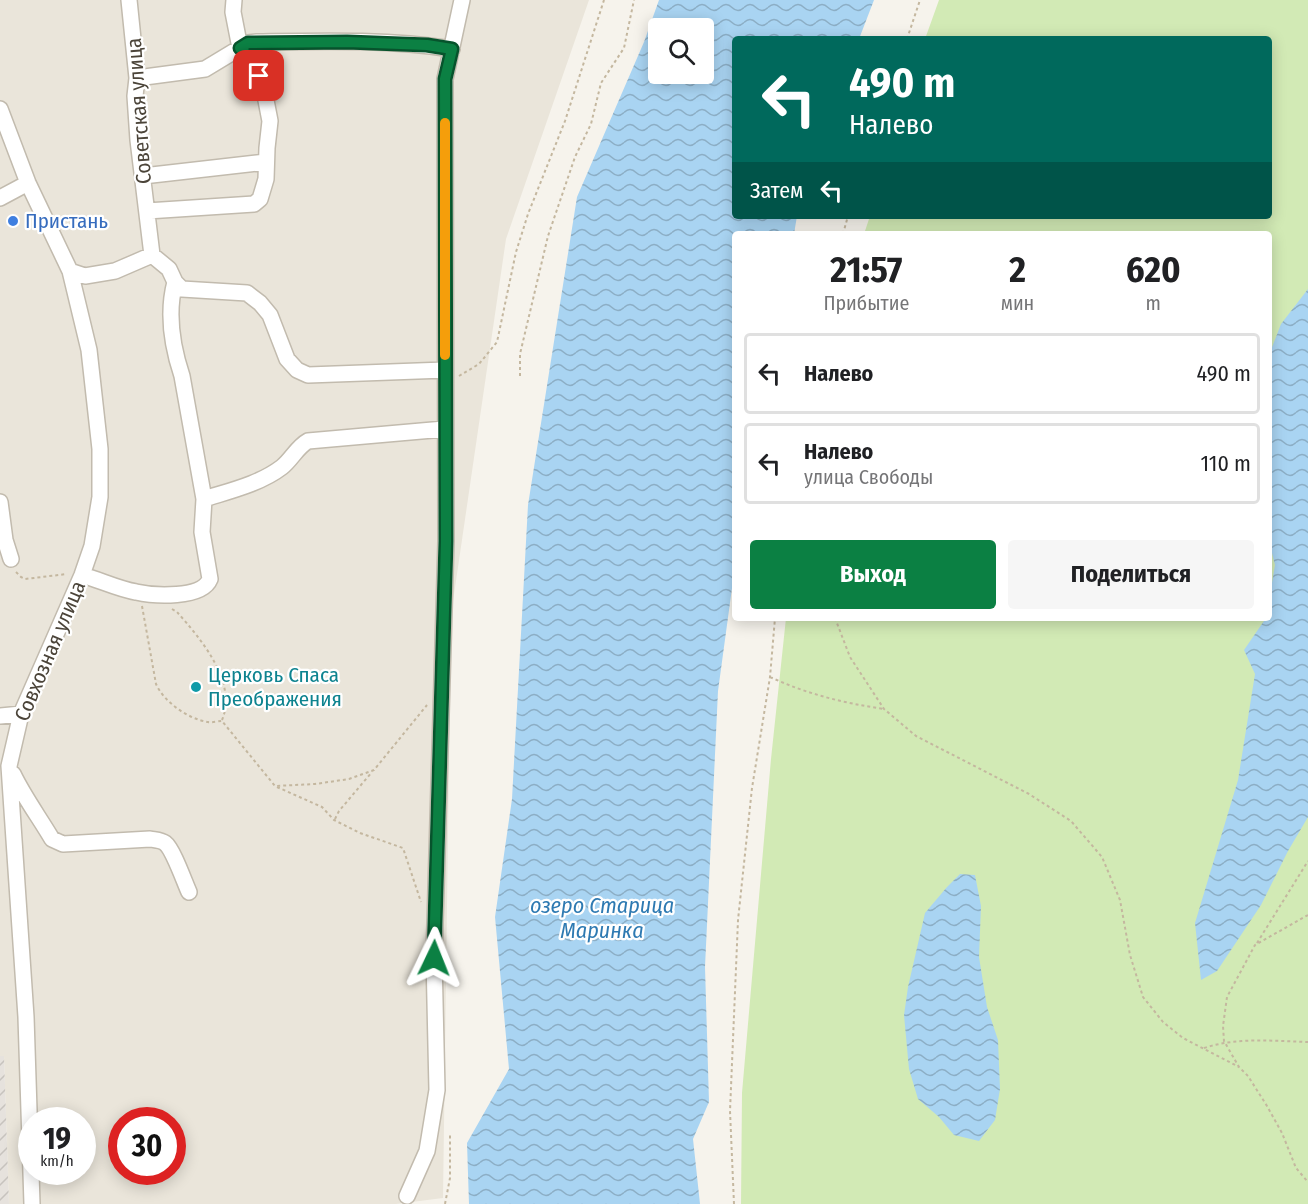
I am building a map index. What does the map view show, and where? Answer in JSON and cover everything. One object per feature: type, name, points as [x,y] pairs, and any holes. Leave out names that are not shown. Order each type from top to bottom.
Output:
[{"type":"street","name":"Советская улица","points":[[129,0],[136,78],[135,96],[152,255]]},
{"type":"street","points":[[148,216],[254,204],[261,199],[266,179],[270,121],[264,90],[254,62],[240,48],[233,12],[234,0]]},
{"type":"street","points":[[407,1196],[427,1151],[437,1090],[434,958],[446,541],[445,79],[462,0]]},
{"type":"street","points":[[136,78],[205,69],[252,43],[304,41],[427,45],[452,49]]},
{"type":"street","name":"Совхозная улица","points":[[0,109],[28,183],[70,271],[89,350],[100,449],[100,497],[92,546],[82,575],[21,714],[9,766],[26,1017],[32,1204]]},
{"type":"street","points":[[143,176],[266,162]]},
{"type":"street","points":[[0,198],[28,183]]},
{"type":"street","points":[[70,271],[85,276],[115,270],[152,255],[169,269],[182,290],[247,293],[260,303],[270,315],[287,359],[297,370],[308,375],[445,376]]},
{"type":"street","points":[[82,575],[136,593],[186,595],[207,585],[210,579],[202,532],[204,499],[172,328],[172,294],[175,282]]},
{"type":"street","points":[[204,499],[268,476],[282,467],[300,445],[308,441],[444,429]]},
{"type":"street","points":[[0,502],[4,540],[11,559]]},
{"type":"street","points":[[0,716],[21,714]]},
{"type":"street","points":[[9,766],[25,799],[56,842],[63,844],[150,839],[165,843],[189,892]]},
{"type":"path","points":[[445,376],[479,364],[497,342],[516,252],[528,214],[565,121],[604,0]]},
{"type":"path","points":[[520,376],[520,354],[548,236],[575,157],[591,124],[601,83],[624,48],[634,0]]},
{"type":"path","points":[[908,36],[920,0]]},
{"type":"path","points":[[11,559],[17,574],[26,579],[82,575]]},
{"type":"path","points":[[136,593],[144,611],[156,684],[160,695],[170,705],[208,722],[222,721]]},
{"type":"path","points":[[167,607],[177,612],[203,642],[222,678],[225,712],[222,721]]},
{"type":"path","points":[[734,1204],[730,1111],[738,920],[752,788],[770,677],[775,621]]},
{"type":"path","points":[[836,621],[850,657],[884,709],[916,736],[1029,794],[1071,821],[1102,857],[1119,900],[1130,955],[1143,997],[1163,1022],[1183,1038],[1239,1067]]},
{"type":"path","points":[[770,677],[799,691],[841,703],[884,709]]},
{"type":"path","points":[[334,820],[429,703]]},
{"type":"path","points":[[222,721],[274,786],[322,807],[334,820],[360,834],[403,848],[422,906]]},
{"type":"path","points":[[274,786],[315,784],[349,779],[374,770]]},
{"type":"path","points":[[1308,861],[1255,945],[1227,998],[1222,1026],[1224,1041],[1239,1067],[1248,1076],[1267,1106],[1282,1133],[1296,1168],[1308,1182]]},
{"type":"path","points":[[1255,945],[1308,915]]},
{"type":"path","points":[[1203,1049],[1224,1041],[1308,1042]]},
{"type":"path","points":[[445,1204],[450,1178],[450,1134]]},
{"type":"shaded area","points":[[0,0],[589,0],[506,239],[451,615],[443,1198],[396,1204],[9,1204],[4,1056],[0,1056]]},
{"type":"shaded area","points":[[0,1056],[4,1056],[9,1204],[0,1204]]},
{"type":"green space","points":[[939,0],[1308,0],[1308,1204],[741,1204],[742,1093],[771,759],[786,621],[1272,621],[1272,231],[865,231],[869,219],[1272,219],[1272,36],[926,36]]},
{"type":"water","name":"озеро Старица Маринка","points":[[659,0],[874,0],[860,36],[732,36],[732,219],[796,219],[794,231],[732,231],[732,588],[718,691],[705,967],[709,1102],[693,1139],[700,1204],[469,1204],[467,1143],[509,1069],[495,917],[512,799],[528,505],[577,197],[648,31],[648,84],[714,84],[714,18],[653,18]]},
{"type":"water","points":[[1308,289],[1308,817],[1261,905],[1217,971],[1201,980],[1195,923],[1238,780],[1255,674],[1244,650],[1264,621],[1272,621],[1272,583],[1275,565],[1272,553],[1272,347],[1281,324]]},
{"type":"water","points":[[960,874],[975,875],[981,906],[979,957],[987,1007],[998,1040],[1000,1089],[995,1120],[979,1141],[954,1135],[939,1117],[918,1099],[909,1069],[904,1015],[925,913]]},
{"type":"slow traffic","points":[[445,123],[445,355]]},
{"type":"place","name":"Пристань","points":[[13,221]]},
{"type":"place","name":"Церковь Спаса Преображения","points":[[196,687]]},
{"type":"route","points":[[259,76],[254,62],[240,48],[248,43],[347,42],[427,45],[452,49],[445,79],[446,541],[434,958]]}]
